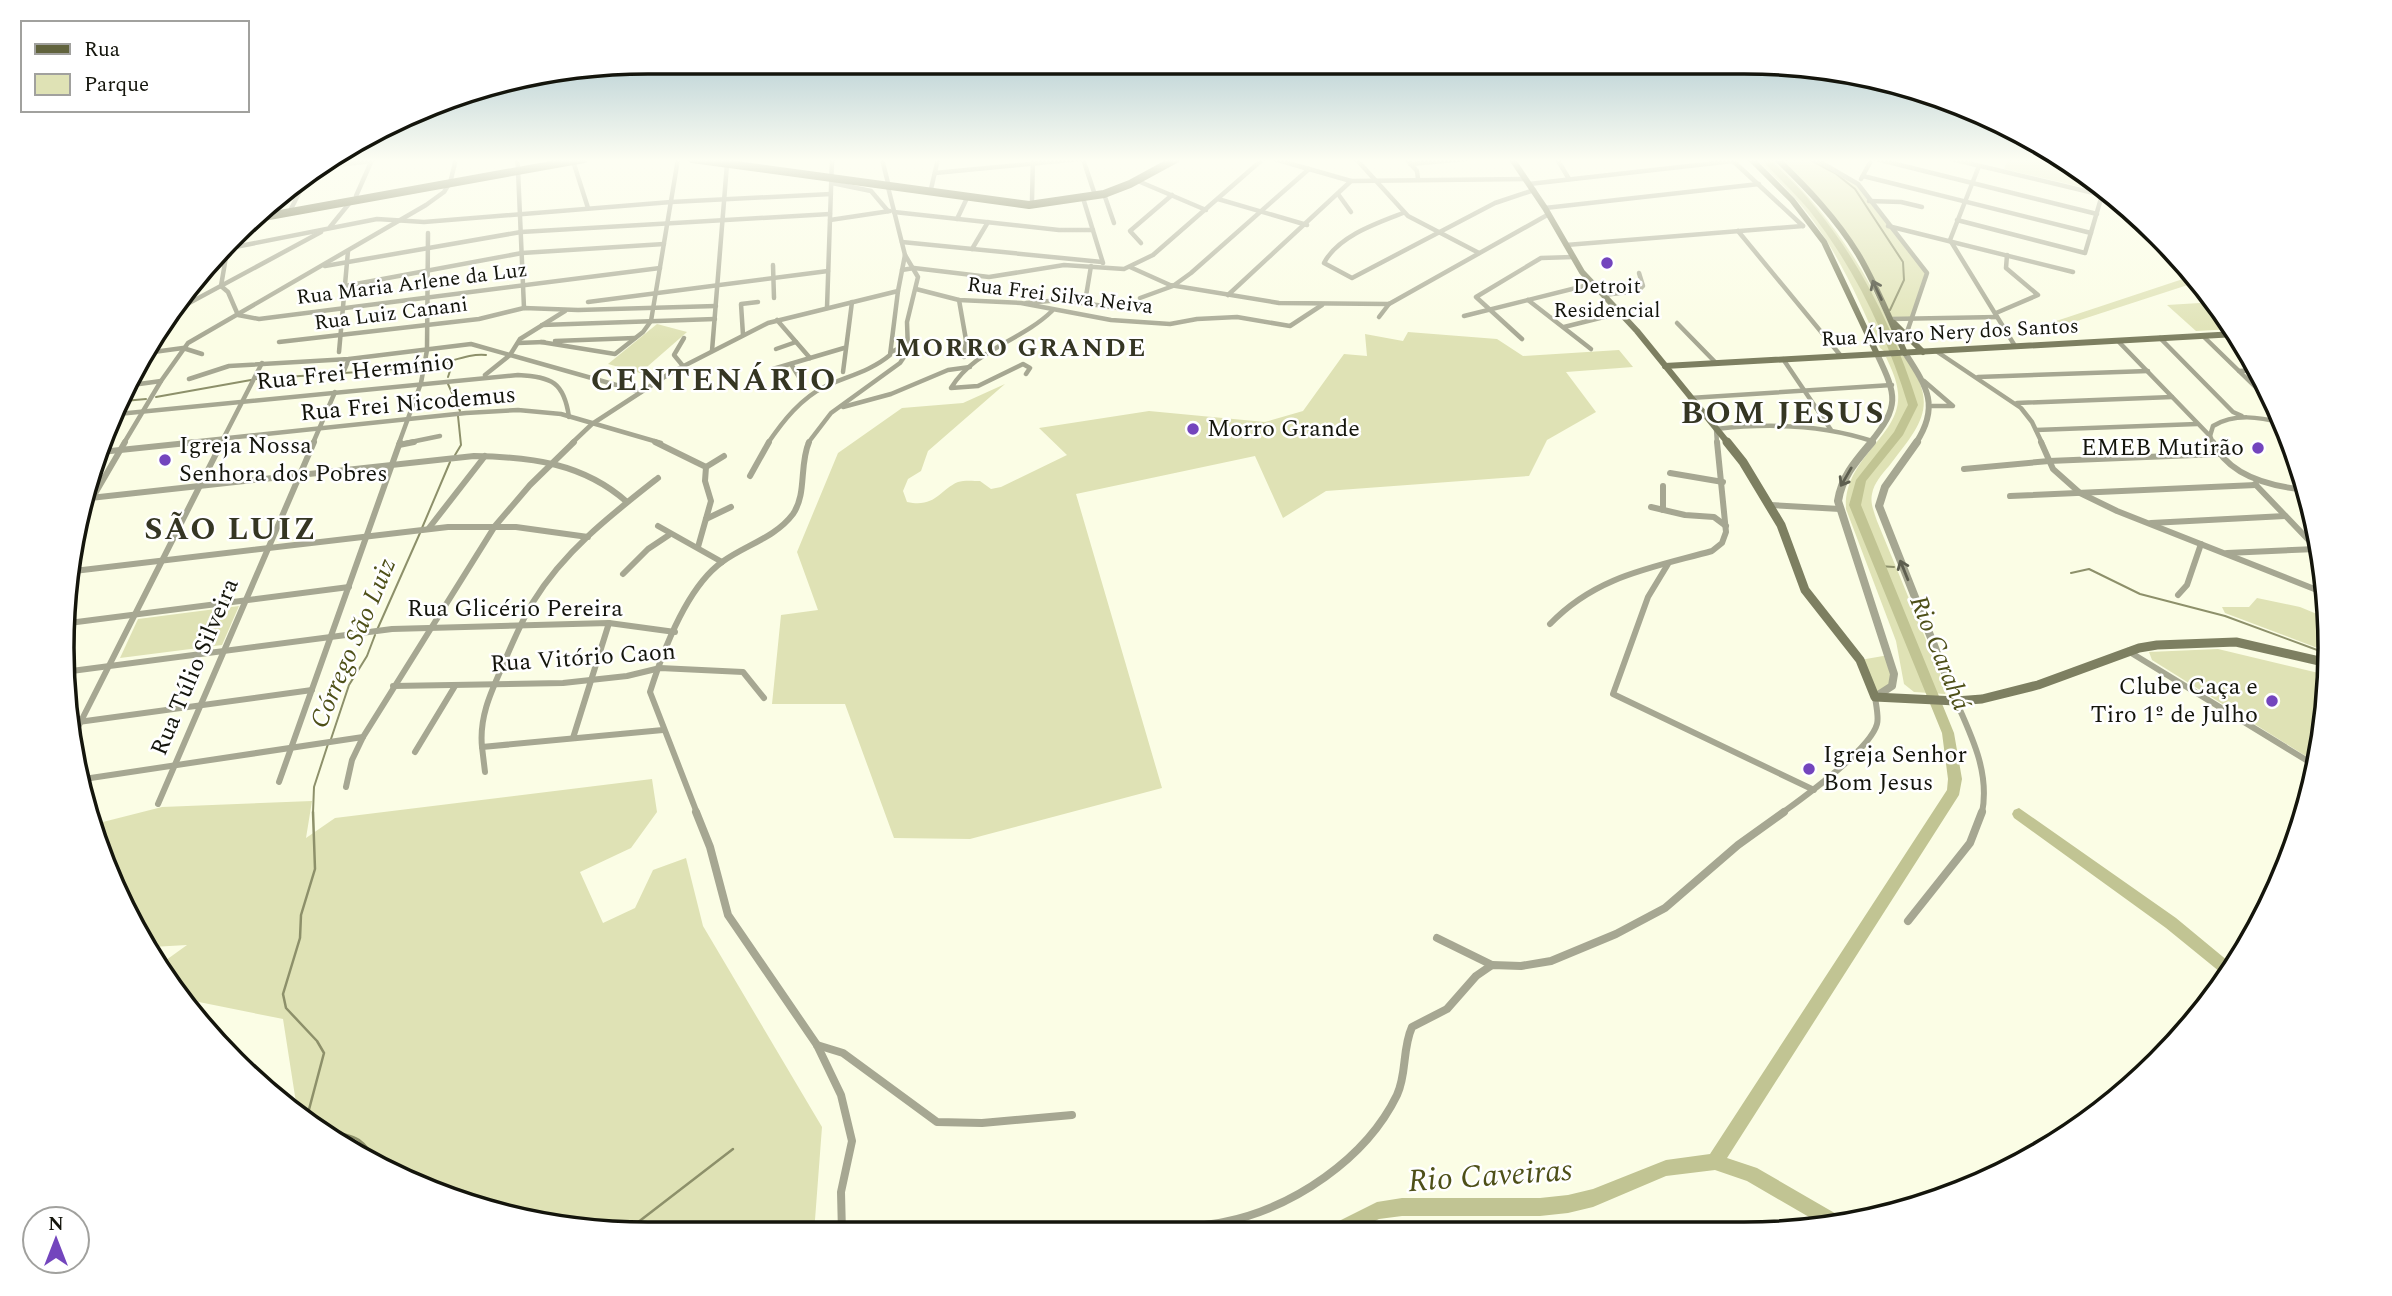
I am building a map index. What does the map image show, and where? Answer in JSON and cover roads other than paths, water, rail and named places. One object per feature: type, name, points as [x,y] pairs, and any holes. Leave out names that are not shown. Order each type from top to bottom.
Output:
[{"type":"main road","points":[[1552,219],[1592,284],[1665,366],[1743,462],[1785,534],[1805,590],[1860,660],[1875,697],[1952,701],[1982,699],[2038,685],[2128,651],[2157,645],[2212,641],[2243,643],[2318,661]]},
{"type":"main road","points":[[1808,219],[1835,262],[1877,354]]},
{"type":"main road","points":[[1832,219],[1849,240],[1890,319],[1903,353]]},
{"type":"main road","points":[[1890,319],[1923,352]]},
{"type":"main road","name":"Rua Álvaro Nery dos Santos","points":[[1665,366],[2226,335]]},
{"type":"main road","points":[[2212,641],[2318,666]]},
{"type":"street","points":[[188,304],[328,228],[336,219]]},
{"type":"street","points":[[236,248],[374,219]]},
{"type":"street","points":[[389,219],[424,222],[454,219]]},
{"type":"street","points":[[520,219],[524,308]]},
{"type":"street","points":[[541,342],[615,354],[635,338],[651,321],[668,219]]},
{"type":"street","points":[[318,267],[520,232],[742,219]]},
{"type":"street","points":[[827,308],[830,219]]},
{"type":"street","points":[[842,1222],[841,1192],[850,1153],[851,1129],[835,1076],[817,1045],[728,915],[710,847],[650,699],[652,685],[694,590],[722,562],[774,532],[796,509],[800,500],[801,466],[807,443],[833,412],[907,355],[907,322],[918,277],[905,255],[895,219]]},
{"type":"street","points":[[962,219],[1093,230]]},
{"type":"street","points":[[1090,219],[1103,265]]},
{"type":"street","points":[[1141,243],[1130,231],[1143,219]]},
{"type":"street","points":[[902,242],[1103,265],[1119,270],[1153,255],[1195,219]]},
{"type":"street","points":[[1140,298],[1173,286],[1200,266],[1252,219]]},
{"type":"street","points":[[1289,219],[1307,225]]},
{"type":"street","points":[[1228,295],[1313,219]]},
{"type":"street","points":[[1390,219],[1338,246],[1324,259],[1326,265],[1352,278],[1464,219]]},
{"type":"street","points":[[1415,219],[1479,253]]},
{"type":"street","points":[[1379,317],[1389,304],[1533,219]]},
{"type":"street","points":[[1796,219],[1803,226]]},
{"type":"street","points":[[1883,219],[1927,273],[1906,335]]},
{"type":"street","points":[[2038,219],[2091,233]]},
{"type":"street","points":[[2015,346],[1950,240],[1956,220],[2085,253],[2095,219]]},
{"type":"street","points":[[95,494],[183,348],[204,332],[401,220]]},
{"type":"street","points":[[712,351],[723,220]]},
{"type":"street","points":[[972,249],[988,222]]},
{"type":"street","points":[[1566,245],[1812,225]]},
{"type":"street","points":[[1888,226],[2073,272]]},
{"type":"street","points":[[1738,231],[1840,356]]},
{"type":"street","points":[[279,782],[421,383],[427,350],[428,233]]},
{"type":"street","points":[[345,286],[522,253],[664,244]]},
{"type":"street","points":[[339,352],[348,251]]},
{"type":"street","points":[[891,352],[905,255]]},
{"type":"street","points":[[1890,319],[1996,315],[2038,295],[2006,268],[2007,255]]},
{"type":"street","points":[[1522,339],[1475,297],[1541,258],[1573,257]]},
{"type":"street","points":[[221,286],[226,258]]},
{"type":"street","points":[[902,270],[914,268],[989,277],[1064,265],[1088,264]]},
{"type":"street","points":[[1084,302],[1088,264]]},
{"type":"street","points":[[773,265],[774,298]]},
{"type":"street","points":[[1130,267],[1147,277],[1173,286],[1287,304],[1389,304]]},
{"type":"street","name":"Rua Maria Arlene da Luz","points":[[237,313],[242,317],[259,319],[660,268]]},
{"type":"street","points":[[588,302],[828,271]]},
{"type":"street","points":[[1603,295],[1638,291],[1643,286],[1639,273]]},
{"type":"street","points":[[1464,316],[1592,284]]},
{"type":"street","points":[[221,286],[228,292],[237,313]]},
{"type":"street","name":"Rua Frei Silva Neiva","points":[[916,289],[959,300],[1021,303],[1103,320],[1163,324],[1229,317],[1284,326],[1295,324],[1322,305]]},
{"type":"street","points":[[346,787],[352,760],[363,737],[495,526],[552,463],[592,424],[683,366],[777,320],[898,291]]},
{"type":"street","points":[[959,300],[965,336],[964,357]]},
{"type":"street","points":[[1021,303],[1054,300],[1125,309]]},
{"type":"street","points":[[1528,300],[1591,349]]},
{"type":"street","points":[[743,335],[741,304],[758,302]]},
{"type":"street","points":[[843,372],[852,302]]},
{"type":"street","name":"Rua Luiz Canani","points":[[279,342],[427,326],[493,316],[524,308],[566,310],[716,306]]},
{"type":"street","points":[[484,376],[510,355],[520,339],[566,310]]},
{"type":"street","points":[[1026,374],[1030,368],[1023,364],[994,379],[953,390],[953,383],[970,367],[1001,345],[1041,324],[1052,311]]},
{"type":"street","points":[[1564,327],[1620,313]]},
{"type":"street","points":[[541,324],[715,319]]},
{"type":"street","points":[[777,320],[810,358]]},
{"type":"street","points":[[1677,323],[1716,363]]},
{"type":"street","points":[[2203,336],[2256,388]]},
{"type":"street","points":[[518,343],[635,338]]},
{"type":"street","points":[[683,366],[674,355],[684,338]]},
{"type":"street","points":[[2160,338],[2233,415],[2272,422]]},
{"type":"street","points":[[2118,341],[2210,436],[2219,454],[2244,472],[2308,540]]},
{"type":"street","points":[[776,349],[796,342]]},
{"type":"street","points":[[188,379],[221,367],[349,359],[474,344],[641,392]]},
{"type":"street","points":[[750,476],[773,435],[810,398],[824,388],[860,374],[883,361],[891,352],[908,344]]},
{"type":"street","points":[[156,352],[183,348],[202,354]]},
{"type":"street","points":[[774,369],[844,348]]},
{"type":"street","points":[[1936,351],[2015,403],[2029,417],[2049,461],[2060,477],[2080,493],[2147,523],[2315,589]]},
{"type":"street","points":[[1903,353],[1924,381],[1953,406],[1931,406]]},
{"type":"street","points":[[1437,937],[1492,965],[1521,966],[1551,961],[1646,919],[1687,892],[1738,845],[1814,790],[1870,739],[1877,724],[1875,697],[1892,686],[1894,674],[1840,509],[1841,483],[1891,413],[1894,399],[1892,385],[1877,354]]},
{"type":"street","points":[[344,371],[349,359]]},
{"type":"street","points":[[1783,359],[1831,430]]},
{"type":"street","points":[[78,725],[262,363]]},
{"type":"street","points":[[791,364],[802,382]]},
{"type":"street","points":[[833,412],[893,394],[913,383],[951,369],[970,367]]},
{"type":"street","points":[[2239,371],[2247,371]]},
{"type":"street","points":[[1978,377],[2148,372]]},
{"type":"street","name":"Rua Frei Hermínio","points":[[124,413],[484,376],[527,375],[554,381],[565,391],[569,417]]},
{"type":"street","points":[[138,384],[161,381]]},
{"type":"street","points":[[1908,921],[1969,844],[1982,820],[1987,791],[1981,758],[1952,701],[1879,506],[1883,490],[1925,429],[1931,406],[1924,381]]},
{"type":"street","points":[[1690,398],[1892,385]]},
{"type":"street","name":"Rua Túlio Silveira","points":[[158,804],[335,391]]},
{"type":"street","points":[[2015,403],[2172,397]]},
{"type":"street","name":"Rua Frei Nicodemus","points":[[108,451],[408,419],[531,410],[569,417],[663,444],[706,467]]},
{"type":"street","points":[[2210,436],[2213,426],[2233,415]]},
{"type":"street","points":[[2036,430],[2197,424]]},
{"type":"street","points":[[1550,624],[1583,592],[1610,580],[1718,547],[1725,538],[1726,526],[1716,429],[1776,426],[1831,430],[1872,441]]},
{"type":"street","points":[[399,445],[440,436]]},
{"type":"street","points":[[1965,469],[2049,461],[2219,454]]},
{"type":"street","points":[[428,528],[485,456]]},
{"type":"street","points":[[93,498],[485,456],[552,463],[596,478],[613,488],[627,502]]},
{"type":"street","points":[[698,547],[711,501],[705,481],[706,467],[724,456]]},
{"type":"street","points":[[2244,472],[2267,482],[2296,488]]},
{"type":"street","points":[[1670,473],[1723,482]]},
{"type":"street","points":[[485,772],[480,727],[493,685],[521,625],[547,581],[588,537],[658,478]]},
{"type":"street","points":[[2010,496],[2256,485]]},
{"type":"street","points":[[1663,486],[1663,510]]},
{"type":"street","points":[[1770,505],[1840,509]]},
{"type":"street","points":[[706,519],[731,507]]},
{"type":"street","points":[[1651,507],[1714,517],[1726,526]]},
{"type":"street","points":[[2147,523],[2286,516]]},
{"type":"street","points":[[78,570],[428,528],[495,526],[588,537]]},
{"type":"street","points":[[658,526],[669,535],[698,547],[722,562]]},
{"type":"street","points":[[623,574],[648,549],[669,535]]},
{"type":"street","points":[[2178,595],[2187,585],[2201,544]]},
{"type":"street","points":[[2222,553],[2310,551]]},
{"type":"street","points":[[1668,564],[1648,597],[1613,694],[1814,790]]},
{"type":"street","points":[[75,622],[349,587]]},
{"type":"street","points":[[573,738],[609,623]]},
{"type":"street","name":"Rua Glicério Pereira","points":[[75,671],[383,630],[609,623],[675,632]]},
{"type":"street","points":[[2128,651],[2307,760]]},
{"type":"street","name":"Rua Vitório Caon","points":[[393,686],[590,681],[627,676],[660,667],[743,672],[764,698]]},
{"type":"street","points":[[415,752],[455,686]]},
{"type":"street","points":[[80,722],[312,690]]},
{"type":"street","points":[[482,747],[663,730]]},
{"type":"street","points":[[89,778],[363,737]]},
{"type":"street","points":[[1219,1222],[1239,1218],[1292,1196],[1321,1177],[1368,1137],[1398,1095],[1404,1076],[1407,1039],[1412,1027],[1447,1009],[1476,976],[1492,965]]},
{"type":"street","points":[[817,1045],[843,1053],[937,1122],[982,1123],[1072,1115]]},
{"type":"waterway","name":"Rio Carahá","points":[[1715,1162],[1954,791],[1955,779],[1948,733],[1855,505],[1861,480],[1899,433],[1913,405],[1906,381],[1873,305],[1846,257],[1820,219]]},
{"type":"waterway","points":[[1875,219],[1903,262],[1904,280],[1890,310]]},
{"type":"waterway","name":"Córrego São Luiz","points":[[256,379],[428,366],[486,355]]},
{"type":"waterway","name":"Córrego São Luiz","points":[[448,377],[451,368],[449,365]]},
{"type":"waterway","name":"Córrego São Luiz","points":[[156,397],[251,380]]},
{"type":"waterway","name":"Córrego São Luiz","points":[[448,384],[460,411]]},
{"type":"waterway","name":"Córrego São Luiz","points":[[130,400],[146,399]]},
{"type":"waterway","name":"Córrego São Luiz","points":[[455,455],[461,445],[458,416]]},
{"type":"waterway","name":"Córrego São Luiz","points":[[422,528],[450,462]]},
{"type":"waterway","name":"Córrego São Luiz","points":[[377,630],[420,533]]},
{"type":"waterway","points":[[1879,566],[1894,567]]},
{"type":"waterway","points":[[2071,573],[2089,569],[2140,594],[2225,616],[2318,650]]},
{"type":"waterway","name":"Córrego São Luiz","points":[[331,739],[349,685],[367,656],[375,635]]},
{"type":"waterway","name":"Córrego São Luiz","points":[[313,813],[314,787],[328,744]]},
{"type":"waterway","name":"Córrego São Luiz","points":[[308,1111],[324,1053],[317,1041],[286,1008],[283,994],[300,938],[301,915],[315,869],[313,813]]},
{"type":"waterway","points":[[2019,814],[2171,923],[2223,966]]},
{"type":"waterway","name":"Córrego São Luiz","points":[[343,1135],[359,1140],[369,1150]]},
{"type":"waterway","points":[[639,1222],[733,1149]]},
{"type":"waterway","name":"Rio Caveiras","points":[[1355,1222],[1377,1211],[1402,1207],[1540,1207],[1568,1204],[1593,1198],[1666,1168],[1715,1162]]},
{"type":"waterway","name":"Rio Caveiras","points":[[1715,1162],[1751,1174],[1825,1217]]},
{"type":"place","name":"Detroit Residencial","points":[[1607,263]]},
{"type":"place","name":"Morro Grande","points":[[1193,429]]},
{"type":"place","name":"EMEB Mutirão","points":[[2258,448]]},
{"type":"place","name":"Igreja Nossa Senhora dos Pobres","points":[[165,460]]},
{"type":"place","name":"Clube Caça e Tiro 1º de Julho","points":[[2272,701]]},
{"type":"place","name":"Igreja Senhor Bom Jesus","points":[[1809,769]]},
{"type":"district","name":"MORRO GRANDE","points":[[1021,348]]},
{"type":"district","name":"CENTENÁRIO","points":[[714,380]]},
{"type":"district","name":"BOM JESUS","points":[[1783,413]]},
{"type":"district","name":"SÃO LUIZ","points":[[231,529]]}]
